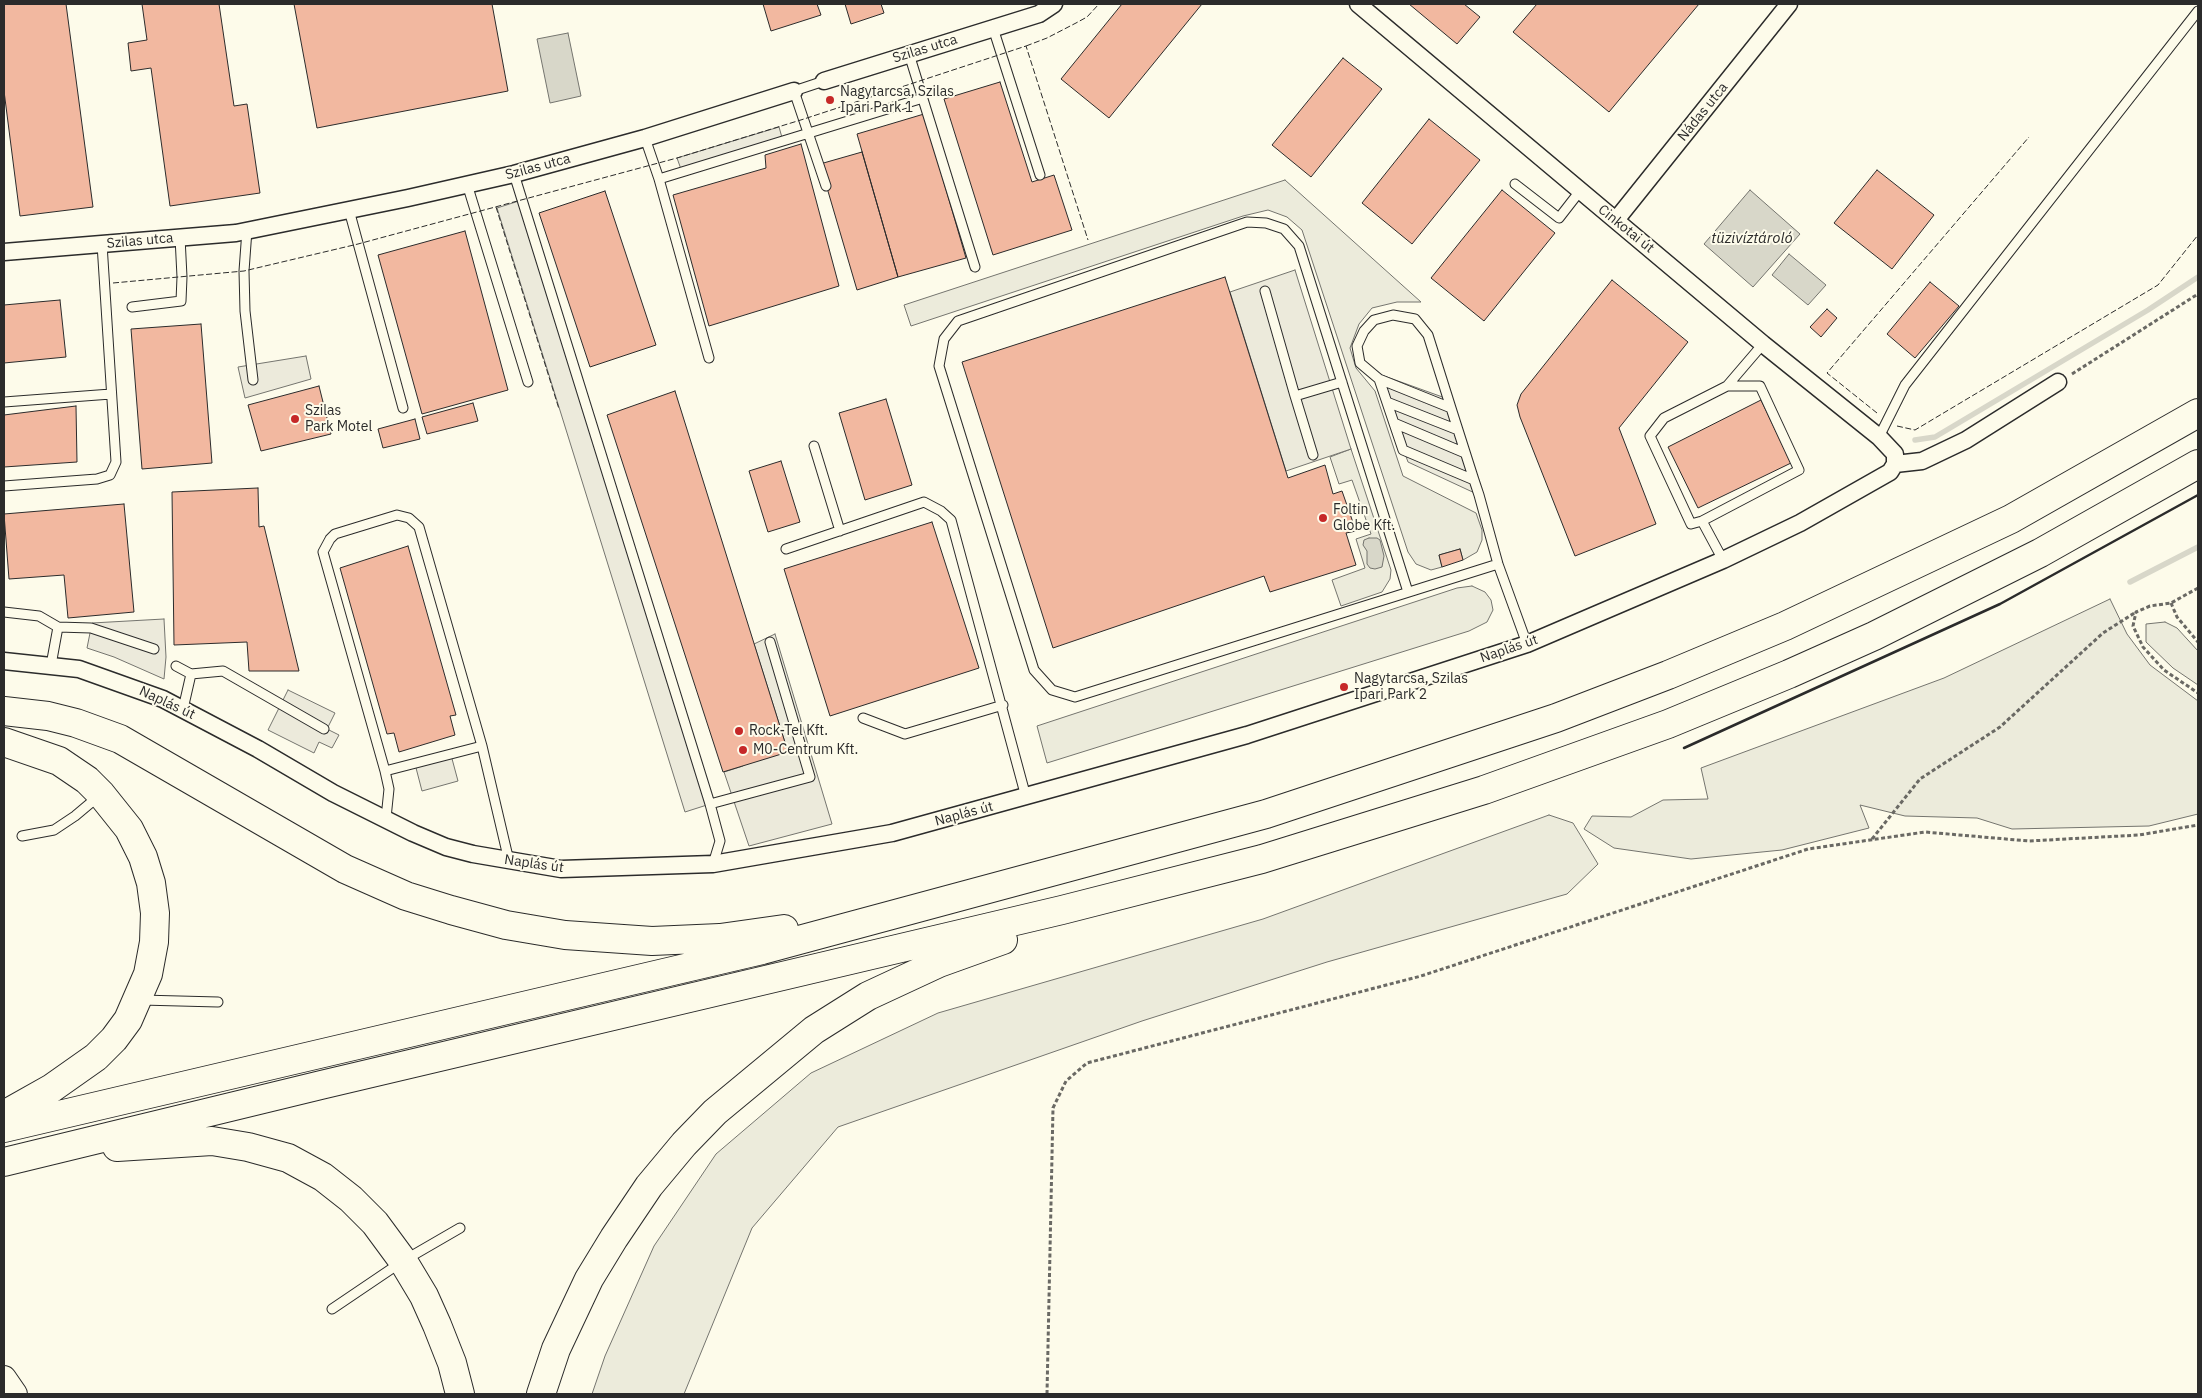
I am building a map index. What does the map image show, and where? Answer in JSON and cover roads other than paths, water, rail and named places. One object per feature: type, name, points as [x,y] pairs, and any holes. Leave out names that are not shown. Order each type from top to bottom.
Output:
[{"type":"highway","points":[[4,1128],[762,950],[898,915],[1266,814],[1556,718],[1668,676],[1863,591],[2011,519],[2198,413]]},
{"type":"highway","points":[[4,1162],[1062,910],[1271,856],[1484,790],[1668,724],[1789,674],[1874,636],[2072,536],[2198,464]]},
{"type":"highway","points":[[4,711],[48,716],[76,723],[120,739],[308,849],[374,883],[451,910],[506,925],[565,935],[652,941],[720,938],[790,928],[858,924]]},
{"type":"highway","points":[[4,742],[59,761],[87,780],[101,794],[129,829],[143,857],[151,883],[155,913],[154,942],[148,974],[128,1020],[114,1039],[96,1057],[52,1088],[4,1115]]},
{"type":"highway","points":[[541,1394],[556,1349],[589,1279],[614,1238],[649,1186],[684,1144],[715,1112],[814,1030],[868,996],[939,963],[1016,936],[1062,910]]},
{"type":"highway","points":[[48,1152],[212,1141],[248,1147],[288,1158],[323,1177],[351,1198],[375,1223],[403,1261],[424,1296],[437,1324],[452,1363],[460,1394]]},
{"type":"main road","points":[[4,1378],[15,1394]]},
{"type":"street","name":"Szilas utca","points":[[824,81],[1039,14],[1054,4]]},
{"type":"street","name":"Cinkotai út","points":[[1358,4],[1763,344],[1880,437],[1895,459]]},
{"type":"street","name":"Nádas utca","points":[[1616,220],[1789,4]]},
{"type":"street","name":"Szilas utca","points":[[4,252],[247,230],[349,210],[514,174],[645,138],[794,91]]},
{"type":"street","points":[[1895,459],[1922,461],[1966,440],[2058,382]]},
{"type":"street","name":"Naplás út","points":[[4,661],[79,669],[163,698],[333,792],[413,833],[446,847],[509,861],[561,869],[713,864],[892,833],[1026,797],[1246,736],[1527,644],[1723,560],[1800,523],[1890,472],[1895,459]]},
{"type":"lane","points":[[1880,437],[1905,385],[2198,11]]},
{"type":"lane","points":[[993,28],[1040,175]]},
{"type":"lane","points":[[910,54],[975,267]]},
{"type":"lane","name":"Szilas utca","points":[[794,91],[824,81]]},
{"type":"lane","points":[[794,91],[826,186]]},
{"type":"lane","points":[[659,179],[923,98]]},
{"type":"lane","points":[[645,138],[659,179],[709,358]]},
{"type":"lane","points":[[514,174],[710,804],[720,841],[713,864]]},
{"type":"lane","points":[[467,184],[528,382]]},
{"type":"lane","points":[[1515,184],[1559,218],[1580,191]]},
{"type":"lane","points":[[349,210],[403,408]]},
{"type":"lane","points":[[1408,592],[1299,246],[1284,229],[1266,222],[1247,222],[958,321],[944,339],[938,366],[1034,670],[1052,690],[1075,697],[1498,564]]},
{"type":"lane","points":[[247,230],[244,271],[245,311],[253,380]]},
{"type":"lane","points":[[132,307],[181,301],[180,237]]},
{"type":"lane","points":[[4,486],[97,480],[110,475],[116,462],[102,244]]},
{"type":"lane","points":[[1265,291],[1313,455]]},
{"type":"lane","points":[[1451,408],[1379,379],[1360,362],[1357,346],[1364,331],[1374,320],[1393,315],[1415,319],[1428,336],[1451,408],[1458,430],[1465,453],[1474,480],[1498,564],[1527,644]]},
{"type":"lane","points":[[1727,386],[1760,386],[1799,470],[1702,521],[1691,524],[1650,436],[1664,418],[1727,386],[1763,344]]},
{"type":"lane","points":[[1379,379],[1403,450],[1474,480]]},
{"type":"lane","points":[[1295,396],[1342,382]]},
{"type":"lane","points":[[4,402],[112,394]]},
{"type":"lane","points":[[1387,402],[1458,430]]},
{"type":"lane","points":[[1394,424],[1465,453]]},
{"type":"lane","points":[[814,446],[840,531]]},
{"type":"lane","points":[[786,549],[924,502],[941,511],[951,520],[1003,705],[1026,797]]},
{"type":"lane","points":[[386,818],[389,789],[385,771],[323,552],[335,534],[397,515],[409,518],[419,527],[482,746],[509,861]]},
{"type":"lane","points":[[1702,521],[1723,560]]},
{"type":"lane","points":[[4,612],[39,616],[58,627],[91,628],[154,650]]},
{"type":"lane","points":[[51,665],[58,627]]},
{"type":"lane","points":[[710,804],[810,777],[770,642]]},
{"type":"lane","points":[[176,666],[191,674],[222,671],[324,729]]},
{"type":"lane","points":[[183,709],[191,674]]},
{"type":"lane","points":[[863,718],[905,734],[1003,705]]},
{"type":"lane","points":[[385,771],[482,746]]},
{"type":"lane","points":[[22,836],[54,830],[75,816],[101,794]]},
{"type":"lane","points":[[138,1000],[218,1002]]},
{"type":"lane","points":[[332,1309],[403,1261],[460,1228]]},
{"type":"water","points":[[568,33],[581,96],[550,103],[537,39]]},
{"type":"water","name":"tüzivíztároló","points":[[1750,190],[1800,234],[1753,287],[1704,244]]},
{"type":"water","name":"tüzivíztároló","points":[[1789,254],[1826,285],[1808,305],[1772,275]]},
{"type":"water","points":[[1369,538],[1380,540],[1384,556],[1382,567],[1370,568],[1367,564],[1367,551],[1363,545],[1364,540]]},
{"type":"waterway","points":[[1915,440],[1935,437],[2148,310],[2198,277]]},
{"type":"waterway","points":[[2130,582],[2198,547]]},
{"type":"place","name":"Nagytarcsa, Szilas Ipari Park 1","points":[[830,100]]},
{"type":"place","name":"Szilas Park Motel","points":[[295,419]]},
{"type":"place","name":"Foltin Globe Kft.","points":[[1323,518]]},
{"type":"place","name":"Nagytarcsa, Szilas Ipari Park 2","points":[[1344,687]]},
{"type":"place","name":"Rock-Tel Kft.","points":[[739,731]]},
{"type":"place","name":"M0-Centrum Kft.","points":[[743,750]]}]
